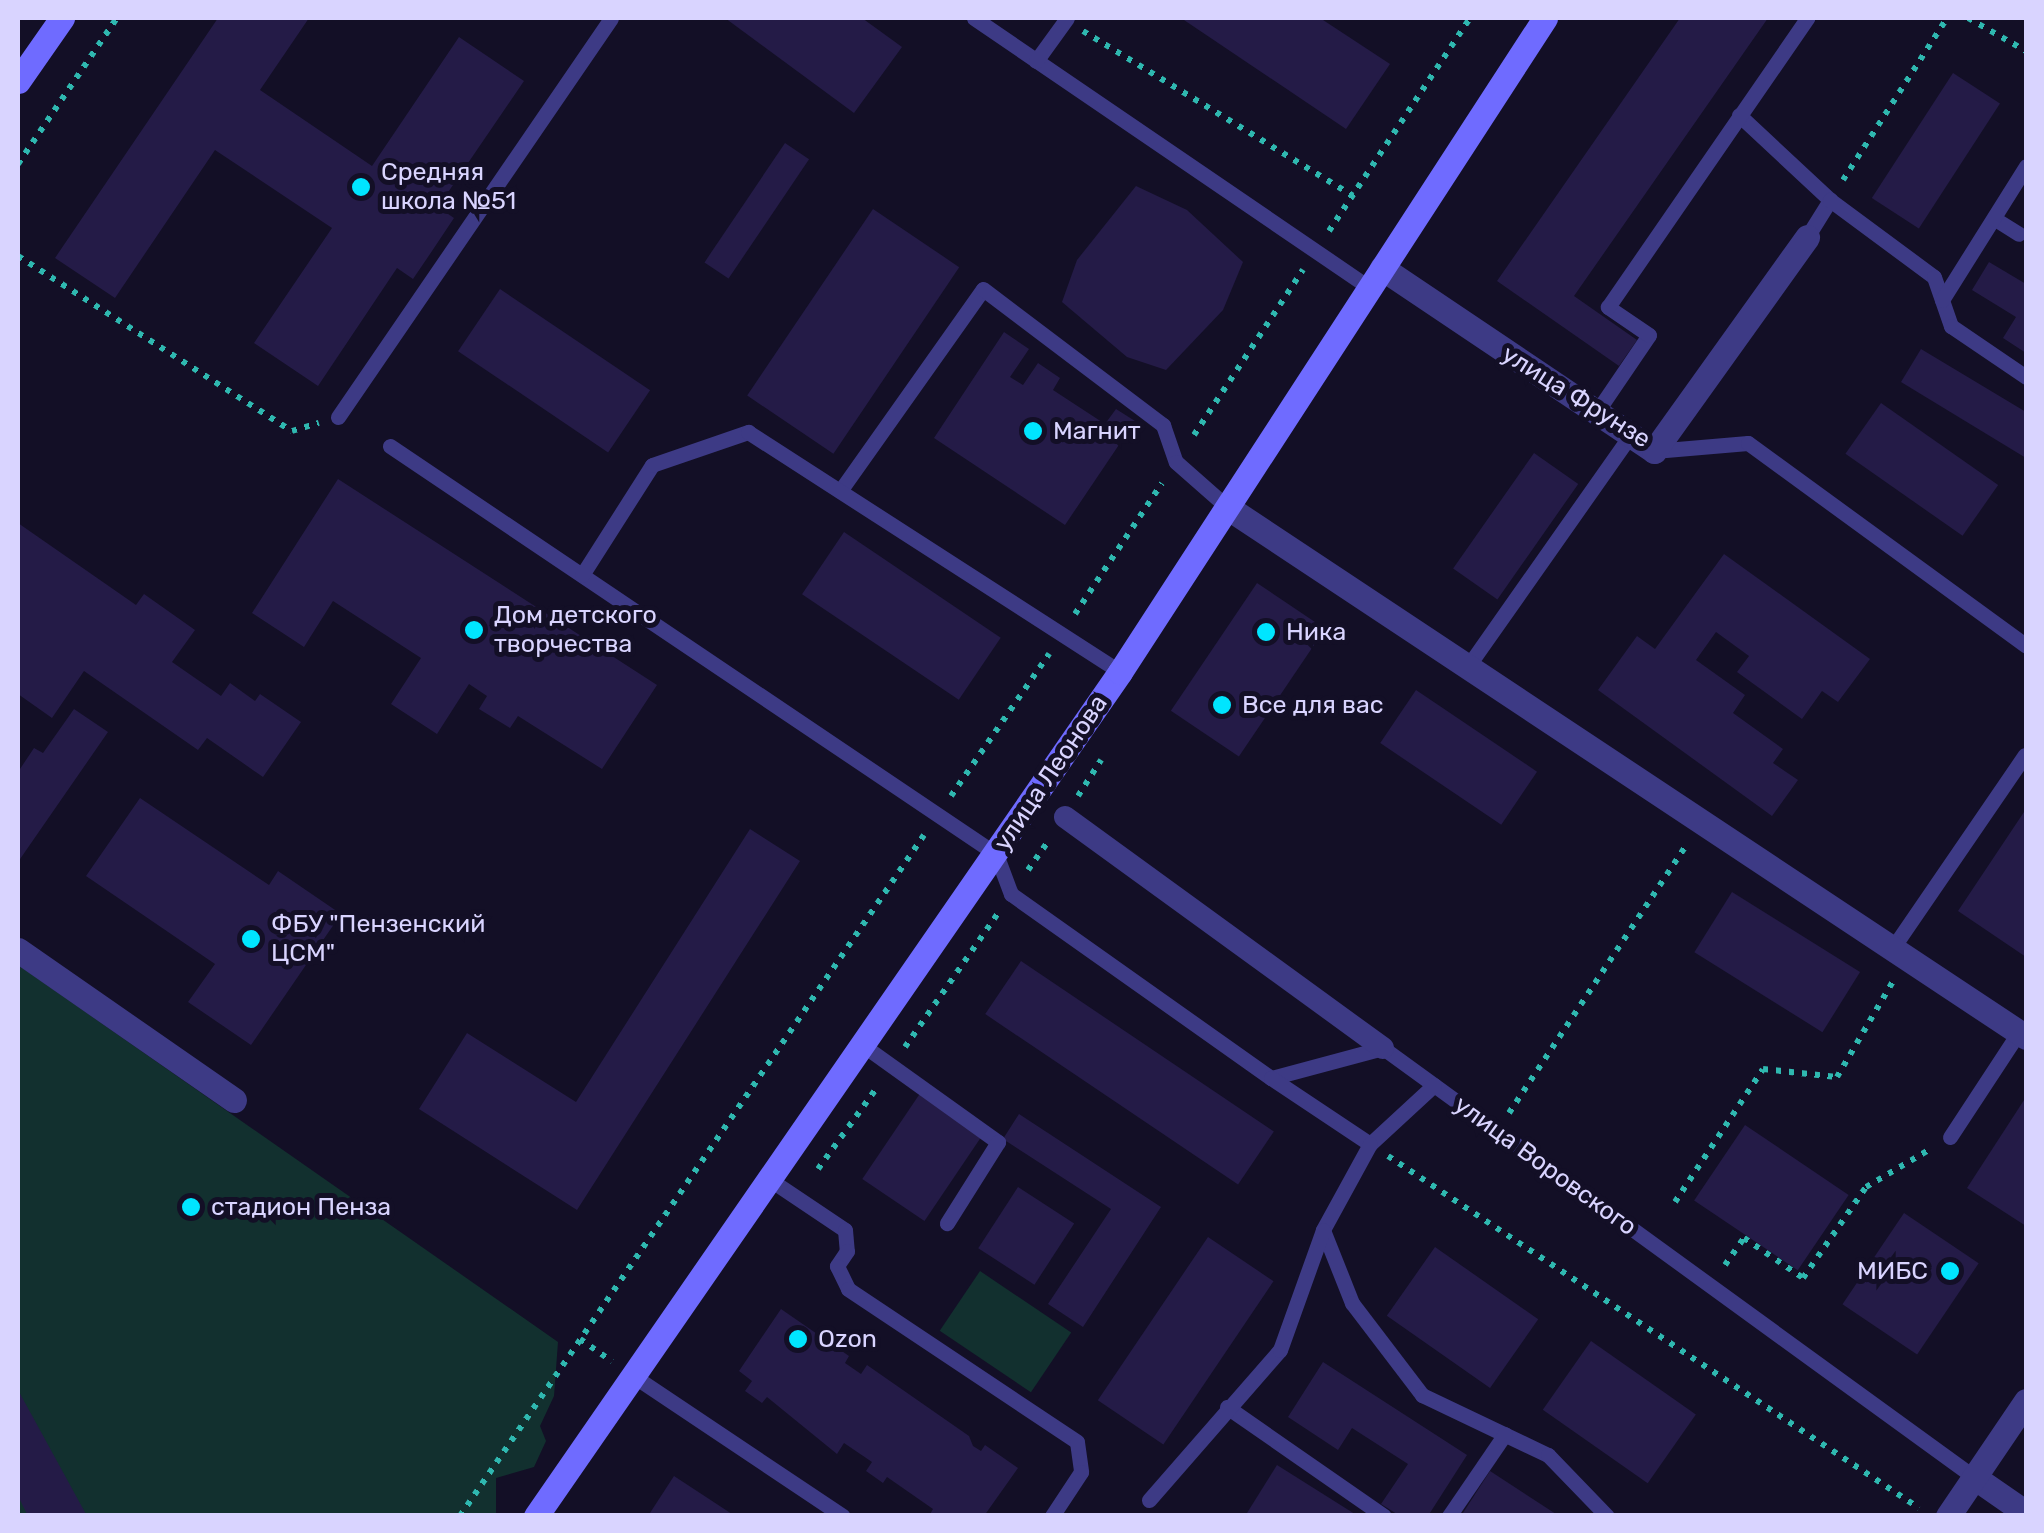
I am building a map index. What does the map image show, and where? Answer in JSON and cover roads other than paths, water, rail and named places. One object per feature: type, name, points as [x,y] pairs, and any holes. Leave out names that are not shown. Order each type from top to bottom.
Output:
[{"type":"main road","points":[[18,81],[62,18]]},
{"type":"main road","name":"улица Леонова","points":[[536,1516],[772,1181],[1120,672],[1545,18]]},
{"type":"street","name":"улица Фрунзе","points":[[1376,278],[1654,450],[1806,237]]},
{"type":"street","points":[[1228,507],[1466,669],[2022,1034]]},
{"type":"street","name":"улица Воровского","points":[[1065,817],[1383,1048]]},
{"type":"street","points":[[18,950],[234,1100]]},
{"type":"street","points":[[1936,1514],[1974,1477],[2026,1401]]},
{"type":"street","name":"улица Воровского","points":[[1974,1477],[2026,1513]]},
{"type":"lane","points":[[338,417],[611,18]]},
{"type":"lane","name":"улица Фрунзе","points":[[974,18],[1316,250],[1376,278]]},
{"type":"lane","points":[[1596,413],[1650,335],[1608,306],[1806,18]]},
{"type":"lane","points":[[1036,61],[1066,19]]},
{"type":"lane","points":[[1740,115],[1830,200],[1934,277],[1950,326],[2026,377]]},
{"type":"lane","points":[[1942,300],[2026,166]]},
{"type":"lane","points":[[1806,237],[1830,200]]},
{"type":"lane","points":[[1995,218],[2019,234]]},
{"type":"lane","points":[[840,491],[983,289],[1163,425],[1176,462],[1228,507]]},
{"type":"lane","points":[[582,574],[652,464],[748,432],[1120,672]]},
{"type":"lane","points":[[1466,669],[1630,434]]},
{"type":"lane","points":[[1654,450],[1748,443],[2026,646]]},
{"type":"lane","points":[[390,446],[996,854],[1011,894],[1370,1144]]},
{"type":"lane","points":[[1899,954],[2025,756]]},
{"type":"lane","points":[[1950,1138],[2022,1034]]},
{"type":"lane","points":[[864,1046],[998,1142],[947,1223]]},
{"type":"lane","points":[[1270,1078],[1383,1048]]},
{"type":"lane","name":"улица Воровского","points":[[1383,1048],[1974,1477]]},
{"type":"lane","points":[[1149,1500],[1280,1350],[1322,1230],[1370,1144],[1434,1085]]},
{"type":"lane","points":[[772,1181],[844,1230],[847,1251],[837,1266],[848,1289],[1077,1442],[1081,1472],[1052,1516]]},
{"type":"lane","points":[[1322,1230],[1352,1304],[1422,1395],[1548,1455],[1607,1516]]},
{"type":"lane","points":[[635,1377],[843,1516]]},
{"type":"lane","points":[[1227,1407],[1384,1516]]},
{"type":"lane","points":[[1449,1516],[1504,1434]]},
{"type":"place","name":"Средняя школа №51","points":[[361,187]]},
{"type":"place","name":"Магнит","points":[[1033,431]]},
{"type":"place","name":"Дом детского творчества","points":[[474,630]]},
{"type":"place","name":"Ника","points":[[1266,632]]},
{"type":"place","name":"Все для вас","points":[[1222,705]]},
{"type":"place","name":"ФБУ \"Пензенский ЦСМ\"","points":[[251,939]]},
{"type":"place","name":"стадион Пенза","points":[[191,1207]]},
{"type":"place","name":"МИБС","points":[[1950,1271]]},
{"type":"place","name":"Ozon","points":[[798,1339]]}]
